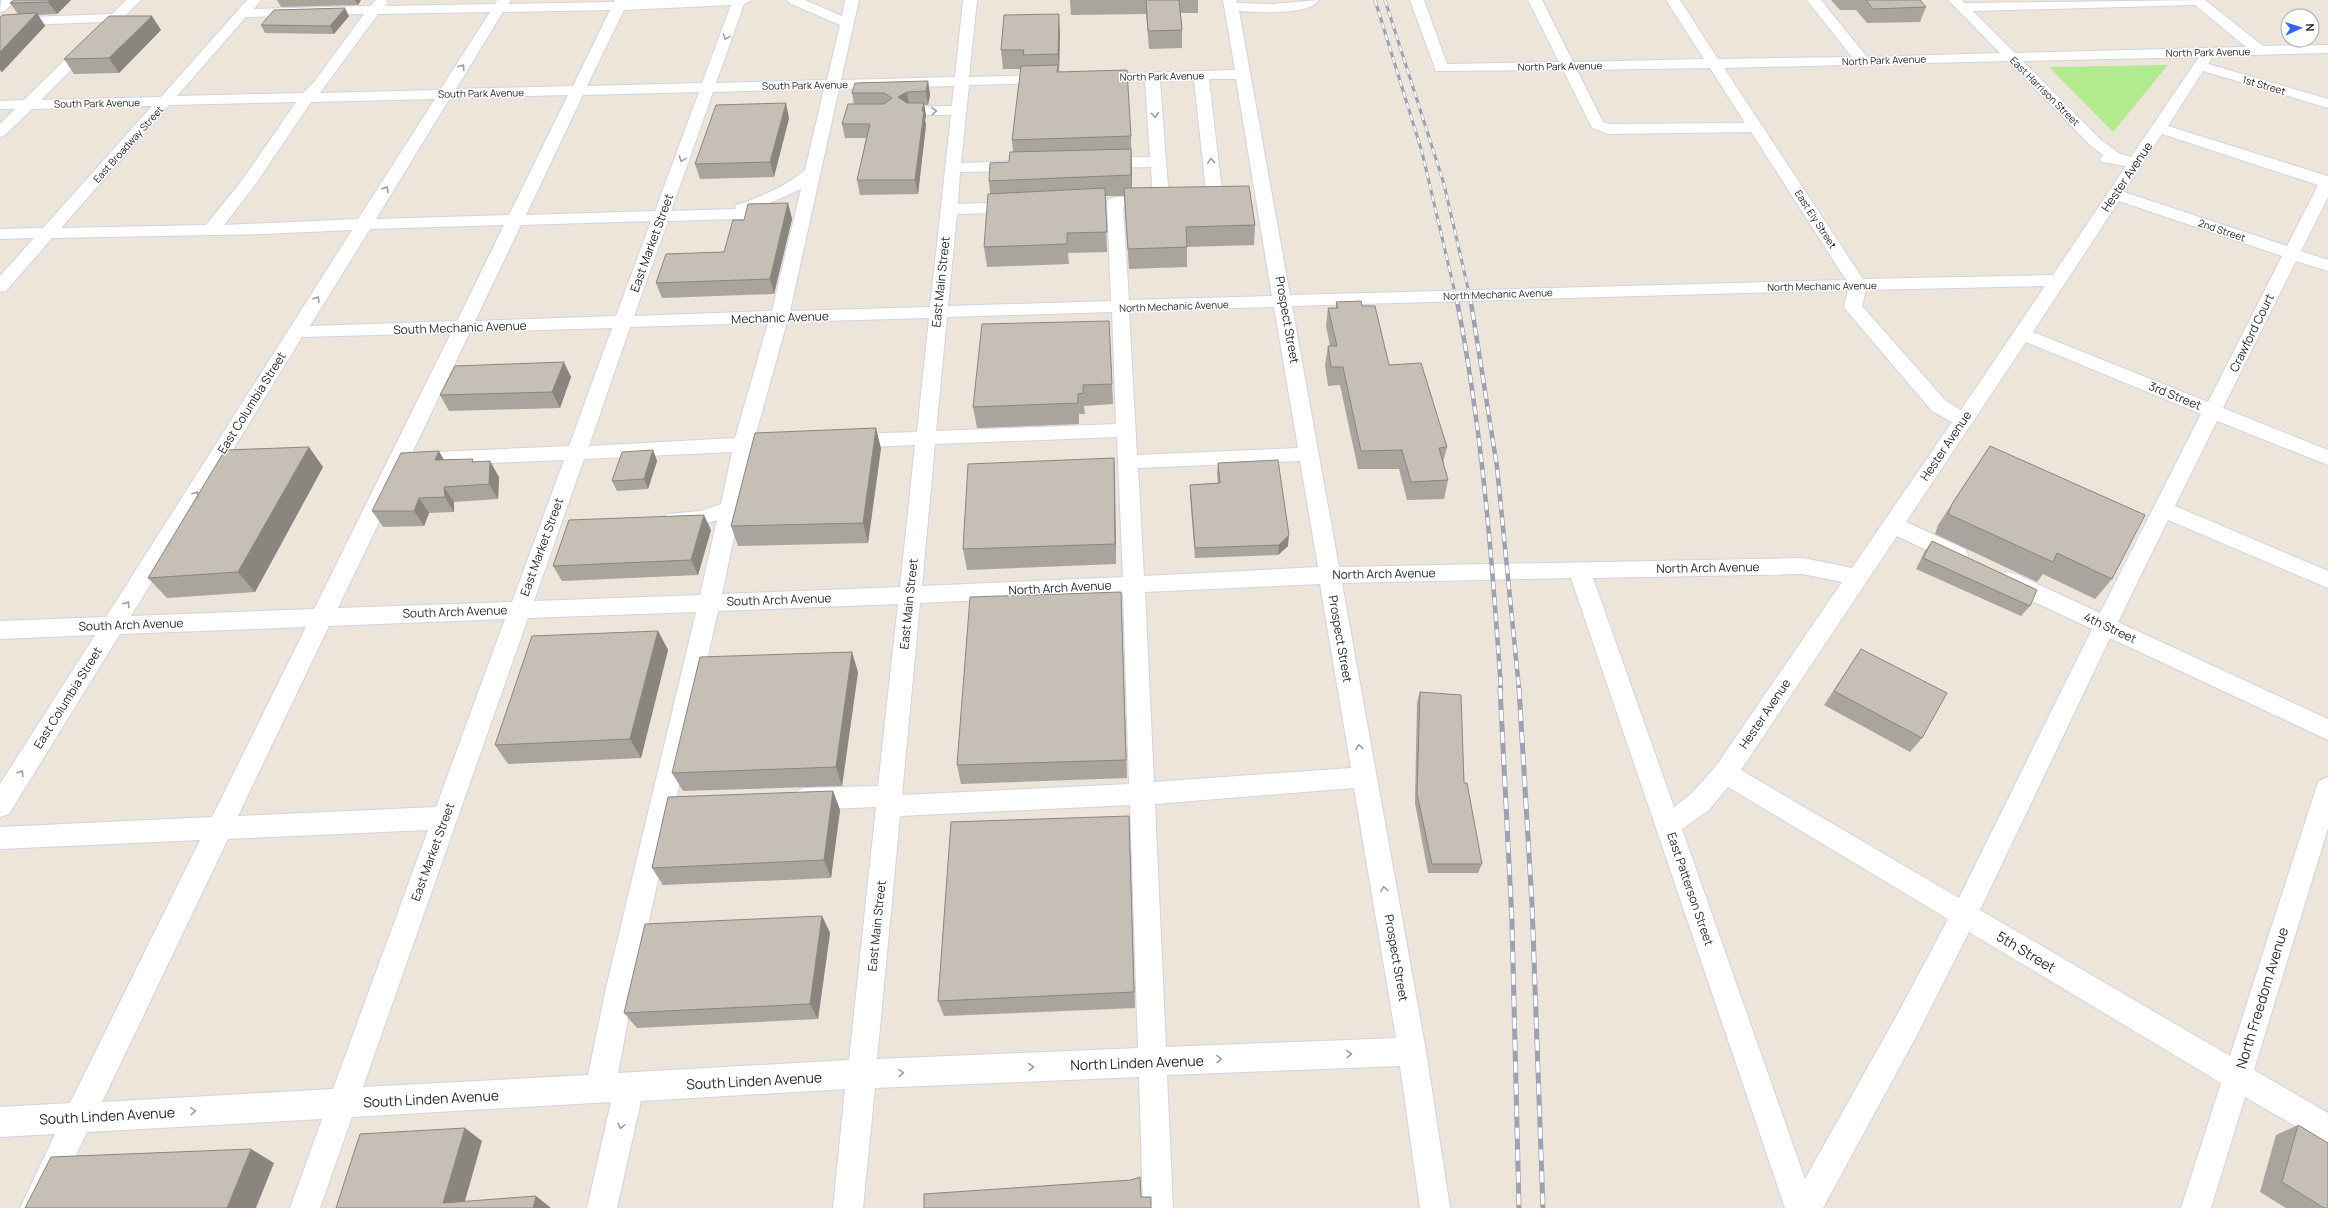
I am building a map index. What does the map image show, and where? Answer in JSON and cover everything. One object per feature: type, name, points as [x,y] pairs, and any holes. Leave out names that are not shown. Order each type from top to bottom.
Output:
[{"type":"street","points":[[0,8],[9,0]]},
{"type":"street","points":[[0,132],[134,0]]},
{"type":"street","name":"East Broadway Street","points":[[0,287],[254,0]]},
{"type":"street","name":"East Market Street","points":[[305,1208],[739,0]]},
{"type":"street","points":[[242,13],[378,5],[621,3],[745,0]]},
{"type":"street","points":[[794,0],[847,23]]},
{"type":"street","points":[[600,1089],[675,804],[710,603],[743,444],[779,318],[814,171],[834,113],[833,84],[852,0]]},
{"type":"street","name":"East Main Street","points":[[848,1208],[970,0]]},
{"type":"street","points":[[1231,4],[1288,6],[1304,4],[1312,0]]},
{"type":"street","name":"North Park Avenue","points":[[1417,0],[1441,68],[1862,61],[2328,49]]},
{"type":"street","points":[[1535,0],[1597,125],[1608,129],[1756,128]]},
{"type":"street","name":"East Ely Street","points":[[1673,0],[1858,285]]},
{"type":"street","points":[[1814,0],[1862,61]]},
{"type":"street","points":[[1958,3],[2197,0],[2260,51]]},
{"type":"street","points":[[35,1208],[514,220],[621,3]]},
{"type":"street","name":"East Harrison Street","points":[[1958,3],[2096,142],[2113,156],[2108,159],[2122,160],[2135,164]]},
{"type":"street","name":"East Columbia Street","points":[[0,806],[502,4]]},
{"type":"street","name":"Prospect Street","points":[[1231,4],[1244,74],[1259,199],[1284,302],[1412,1051],[1435,1208]]},
{"type":"street","points":[[211,230],[249,182],[307,97],[319,85],[378,5]]},
{"type":"street","points":[[0,22],[116,18]]},
{"type":"street","name":"Hester Avenue","points":[[1668,825],[1700,802],[1725,773],[2022,334],[2209,52]]},
{"type":"street","name":"1st Street","points":[[2200,66],[2328,104]]},
{"type":"street","name":"North Park Avenue","points":[[1082,78],[1244,74]]},
{"type":"street","points":[[1201,75],[1214,200]]},
{"type":"street","points":[[1152,76],[1158,162],[1169,200],[1107,202],[1120,308],[1128,462],[1158,1208]]},
{"type":"street","points":[[961,81],[1066,78]]},
{"type":"street","name":"South Park Avenue","points":[[0,105],[961,81]]},
{"type":"street","points":[[909,111],[959,110]]},
{"type":"street","points":[[2159,128],[2328,182]]},
{"type":"street","points":[[1087,164],[1158,162]]},
{"type":"street","points":[[953,168],[1032,166]]},
{"type":"street","points":[[716,215],[777,196],[795,186],[814,171]]},
{"type":"street","name":"Crawford Court","points":[[1806,1208],[1907,1025],[1964,915],[2104,625],[2328,182]]},
{"type":"street","name":"2nd Street","points":[[2115,194],[2328,266]]},
{"type":"street","points":[[948,209],[1030,206]]},
{"type":"street","points":[[0,234],[211,230],[364,224],[804,212]]},
{"type":"street","name":"North Mechanic Avenue","points":[[938,313],[2058,280]]},
{"type":"street","points":[[1858,285],[1853,307],[1939,406],[1964,420]]},
{"type":"street","name":"Mechanic Avenue","points":[[623,323],[938,313]]},
{"type":"street","name":"South Mechanic Avenue","points":[[296,332],[623,323]]},
{"type":"street","name":"3rd Street","points":[[2022,334],[2328,458]]},
{"type":"street","points":[[831,442],[1126,430]]},
{"type":"street","points":[[398,459],[576,453],[775,443]]},
{"type":"street","points":[[1128,462],[1310,454]]},
{"type":"street","points":[[654,519],[701,518],[730,509]]},
{"type":"street","points":[[2162,509],[2328,580]]},
{"type":"street","points":[[551,523],[575,522]]},
{"type":"street","name":"4th Street","points":[[1893,525],[2328,730]]},
{"type":"street","name":"North Arch Avenue","points":[[910,595],[1330,576],[1802,566],[1818,568],[1858,578]]},
{"type":"street","name":"East Patterson Street","points":[[1579,570],[1800,1208]]},
{"type":"street","name":"South Arch Avenue","points":[[0,630],[910,595]]},
{"type":"street","name":"5th Street","points":[[1725,773],[2328,1130]]},
{"type":"street","points":[[780,800],[890,801],[1142,794],[1364,777]]},
{"type":"street","name":"North Freedom Avenue","points":[[2196,1208],[2328,788]]},
{"type":"street","points":[[0,838],[445,818]]},
{"type":"street","name":"North Linden Avenue","points":[[862,1074],[1412,1051]]},
{"type":"street","name":"South Linden Avenue","points":[[0,1122],[862,1074]]},
{"type":"street","points":[[602,1208],[629,1088]]},
{"type":"green space","points":[[2168,65],[2113,132],[2049,67]]},
{"type":"building","points":[[14,0],[50,0],[48,2],[10,3]]},
{"type":"building","points":[[1146,0],[1179,0],[1182,30],[1148,31]]},
{"type":"building","points":[[1866,0],[1920,0],[1926,7],[1873,9]]},
{"type":"building","points":[[345,8],[330,26],[261,25],[274,10]]},
{"type":"building","points":[[37,13],[0,52],[0,17],[3,15]]},
{"type":"building","points":[[1059,14],[1058,54],[1023,55],[1024,50],[1001,50],[1004,15]]},
{"type":"building","points":[[109,16],[152,16],[109,58],[64,59]]},
{"type":"building","points":[[1058,65],[1057,72],[1127,70],[1131,136],[1012,140],[1021,66]]},
{"type":"building","points":[[928,81],[926,91],[907,92],[898,97],[907,103],[924,103],[915,180],[857,180],[870,124],[842,124],[848,104],[884,104],[892,98],[884,93],[852,93],[855,83]]},
{"type":"building","points":[[786,103],[770,162],[695,164],[716,105]]},
{"type":"building","points":[[1131,149],[1131,175],[989,181],[990,163],[1009,162],[1010,152]]},
{"type":"building","points":[[1249,186],[1255,225],[1186,227],[1187,247],[1128,249],[1124,188]]},
{"type":"building","points":[[1105,188],[1107,232],[1067,233],[1067,244],[984,247],[988,194]]},
{"type":"building","points":[[788,203],[770,279],[656,283],[666,254],[724,252],[733,220],[744,220],[748,204]]},
{"type":"building","points":[[1361,301],[1362,306],[1375,306],[1389,365],[1421,363],[1447,447],[1439,448],[1448,480],[1411,482],[1402,450],[1361,451],[1343,367],[1331,367],[1328,346],[1337,346],[1328,308],[1338,308],[1336,302]]},
{"type":"building","points":[[1109,321],[1112,384],[1083,385],[1083,393],[1078,394],[1078,403],[973,407],[982,324]]},
{"type":"building","points":[[564,362],[552,392],[440,395],[455,366]]},
{"type":"building","points":[[876,428],[863,523],[731,526],[755,433]]},
{"type":"building","points":[[1990,446],[2145,515],[2112,579],[2057,553],[2053,562],[1948,514],[1952,504]]},
{"type":"building","points":[[309,447],[238,572],[148,578],[225,450]]},
{"type":"building","points":[[653,450],[644,479],[612,481],[622,452]]},
{"type":"building","points":[[439,451],[435,460],[473,459],[472,462],[490,461],[489,484],[444,487],[445,497],[419,498],[414,511],[372,511],[401,453]]},
{"type":"building","points":[[1114,458],[1115,544],[963,549],[968,464]]},
{"type":"building","points":[[1278,460],[1289,535],[1279,545],[1195,548],[1190,485],[1220,483],[1218,463]]},
{"type":"building","points":[[704,515],[691,560],[553,566],[569,520]]},
{"type":"building","points":[[1932,541],[2037,590],[2030,606],[1923,558]]},
{"type":"building","points":[[1121,592],[1126,760],[957,765],[970,597]]},
{"type":"building","points":[[658,631],[630,739],[495,745],[532,636]]},
{"type":"building","points":[[1861,649],[1947,693],[1922,738],[1834,691]]},
{"type":"building","points":[[852,652],[836,767],[672,773],[700,657]]},
{"type":"building","points":[[1420,692],[1461,695],[1464,783],[1467,783],[1482,864],[1432,864],[1417,794]]},
{"type":"building","points":[[833,791],[824,860],[652,868],[668,797]]},
{"type":"building","points":[[1129,816],[1134,992],[938,1001],[951,822]]},
{"type":"building","points":[[822,916],[810,1004],[624,1013],[645,924]]},
{"type":"building","points":[[2298,1125],[2328,1143],[2328,1208],[2324,1208],[2282,1182]]},
{"type":"building","points":[[465,1128],[443,1203],[536,1196],[533,1208],[336,1208],[360,1134]]},
{"type":"building","points":[[251,1149],[227,1208],[25,1208],[51,1157]]},
{"type":"building","points":[[1140,1177],[1141,1197],[1151,1197],[1151,1208],[924,1208],[924,1194],[1131,1180]]},
{"type":"railway","points":[[1375,0],[1422,152],[1456,297]]},
{"type":"railway","points":[[1385,0],[1444,184],[1470,297]]},
{"type":"railway","points":[[1456,296],[1473,394],[1485,492],[1501,689]]},
{"type":"railway","points":[[1470,296],[1497,467],[1519,689]]},
{"type":"railway","points":[[1500,688],[1512,922],[1519,1208]]},
{"type":"railway","points":[[1519,688],[1532,904],[1543,1208]]}]
